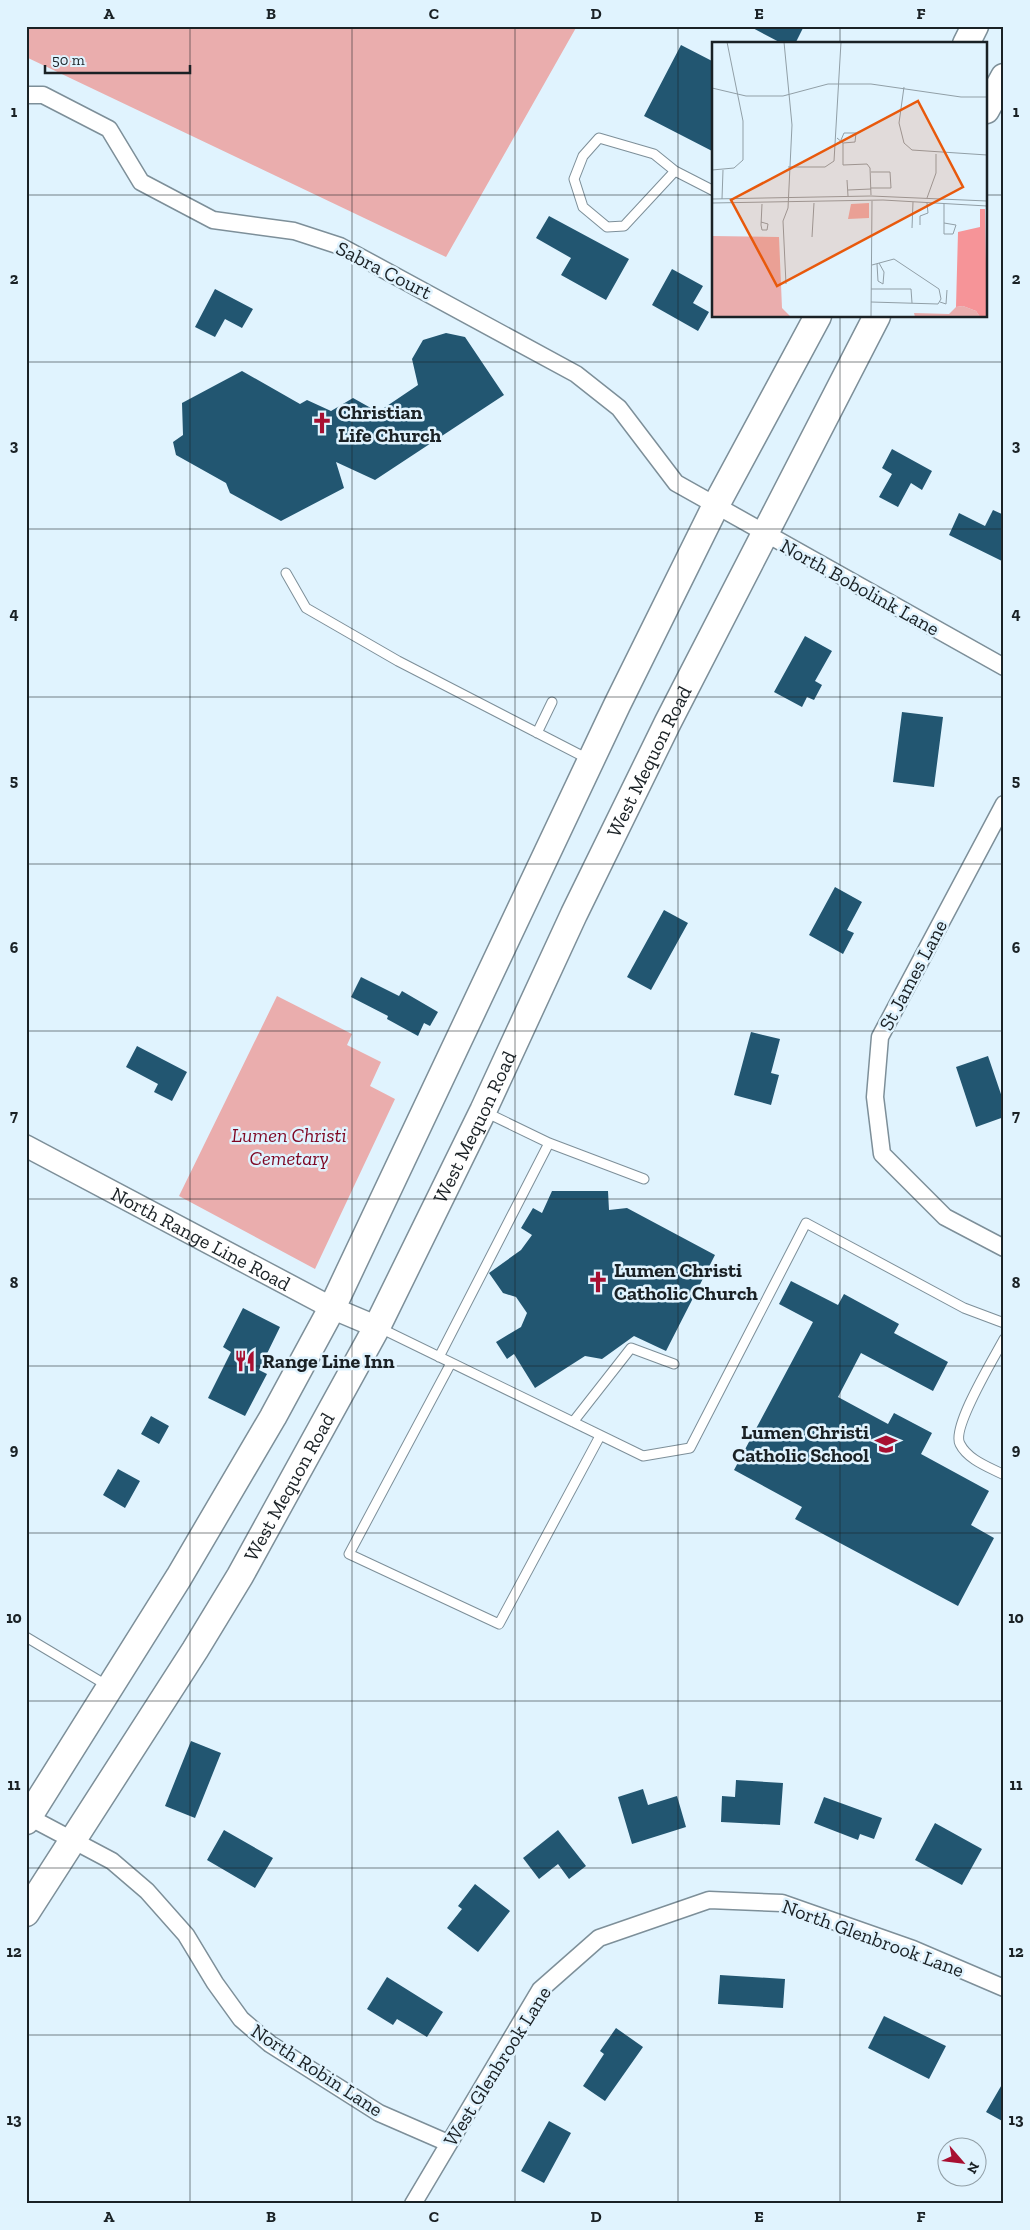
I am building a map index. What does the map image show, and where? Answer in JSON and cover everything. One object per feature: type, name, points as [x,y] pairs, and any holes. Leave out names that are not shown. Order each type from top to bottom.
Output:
[{"type":"main road","points":[[967,42],[975,26]]},
{"type":"main road","points":[[988,106],[1004,77]]},
{"type":"main road","points":[[27,1818],[179,1577],[273,1417],[332,1308],[591,760],[715,507],[817,318]]},
{"type":"main road","name":"West Mequon Road","points":[[26,1913],[180,1674],[240,1576],[377,1327],[483,1111],[574,914],[651,757],[876,318]]},
{"type":"street","name":"Sabra Court","points":[[26,95],[43,96],[109,129],[141,182],[213,220],[294,231],[340,246],[576,374],[609,398],[619,408],[676,483],[715,507]]},
{"type":"street","name":"North Bobolink Lane","points":[[715,507],[1004,667]]},
{"type":"street","name":"St James Lane","points":[[1004,804],[880,1037],[875,1097],[882,1154],[944,1217],[1004,1248]]},
{"type":"street","name":"North Range Line Road","points":[[26,1146],[332,1308],[377,1327]]},
{"type":"street","name":"North Robin Lane","points":[[27,1818],[73,1838],[112,1861],[147,1891],[186,1935],[241,2020],[270,2044],[379,2113],[448,2143]]},
{"type":"street","name":"West Glenbrook Lane","points":[[413,2204],[540,1990],[600,1938],[709,1900]]},
{"type":"street","name":"North Glenbrook Lane","points":[[709,1900],[782,1903],[913,1949],[1004,1988]]},
{"type":"lane","points":[[675,170],[624,226],[607,227],[583,207],[574,179],[583,156],[599,138],[654,154],[675,170],[712,190]]},
{"type":"lane","points":[[286,573],[306,608],[398,661],[591,760]]},
{"type":"lane","points":[[537,733],[552,702]]},
{"type":"lane","points":[[483,1111],[549,1143],[644,1179]]},
{"type":"lane","points":[[439,1357],[549,1143]]},
{"type":"lane","points":[[377,1327],[643,1456],[690,1448],[806,1223],[964,1308],[1004,1323]]},
{"type":"lane","points":[[1004,1339],[963,1417],[958,1431],[959,1443],[966,1453],[1004,1475]]},
{"type":"lane","points":[[573,1422],[631,1348],[674,1364]]},
{"type":"lane","points":[[451,1363],[349,1554],[499,1624],[600,1436]]},
{"type":"lane","points":[[26,1637],[110,1688]]},
{"type":"green space","points":[[26,26],[577,26],[446,257],[26,57]]},
{"type":"green space","name":"Lumen Christi Cemetary","points":[[277,996],[352,1034],[347,1045],[381,1062],[370,1086],[395,1099],[315,1269],[179,1196]]},
{"type":"building","points":[[749,26],[804,26],[796,42],[779,42]]},
{"type":"building","points":[[681,45],[712,61],[712,151],[644,116]]},
{"type":"building","points":[[549,216],[629,259],[606,300],[561,275],[571,258],[536,238]]},
{"type":"building","points":[[672,269],[703,286],[693,303],[709,312],[698,331],[652,305]]},
{"type":"building","points":[[215,289],[253,309],[242,328],[225,319],[215,337],[195,327]]},
{"type":"building","name":"Christian Life Church","points":[[446,333],[465,337],[504,395],[375,480],[336,462],[344,488],[281,521],[230,493],[226,483],[176,455],[173,442],[183,435],[182,403],[242,371],[300,404],[307,400],[331,411],[353,398],[378,412],[418,385],[412,359],[423,340]]},
{"type":"building","points":[[892,449],[932,471],[922,490],[911,483],[898,507],[879,497],[892,474],[882,468]]},
{"type":"building","points":[[993,510],[1004,515],[1004,562],[949,535],[959,513],[985,526]]},
{"type":"building","points":[[805,636],[832,651],[815,681],[822,685],[814,700],[807,697],[802,707],[774,692]]},
{"type":"building","points":[[902,712],[943,717],[934,787],[893,782]]},
{"type":"building","points":[[835,887],[862,902],[847,930],[854,933],[843,954],[809,935]]},
{"type":"building","points":[[664,910],[688,923],[651,990],[627,977]]},
{"type":"building","points":[[361,977],[399,996],[402,991],[438,1012],[430,1026],[424,1023],[418,1036],[387,1019],[388,1016],[351,997]]},
{"type":"building","points":[[751,1032],[780,1039],[771,1073],[779,1075],[771,1105],[734,1095]]},
{"type":"building","points":[[137,1046],[187,1072],[172,1101],[154,1092],[158,1084],[126,1067]]},
{"type":"building","points":[[988,1056],[1004,1103],[1004,1117],[976,1127],[956,1067]]},
{"type":"building","name":"Lumen Christi Catholic Church","points":[[552,1191],[608,1191],[609,1210],[627,1208],[715,1255],[666,1351],[634,1336],[602,1359],[585,1356],[535,1388],[514,1354],[507,1359],[496,1342],[521,1327],[527,1313],[516,1297],[503,1293],[489,1273],[521,1250],[532,1235],[521,1228],[533,1208],[542,1213]]},
{"type":"building","name":"Lumen Christi Catholic School","points":[[791,1281],[838,1305],[844,1294],[899,1324],[894,1333],[948,1362],[933,1391],[861,1353],[838,1397],[888,1424],[894,1413],[932,1433],[921,1454],[989,1491],[971,1525],[994,1538],[958,1606],[795,1519],[802,1507],[734,1470],[813,1322],[779,1304]]},
{"type":"building","name":"Range Line Inn","points":[[243,1308],[280,1327],[259,1370],[267,1374],[245,1416],[208,1398],[231,1352],[223,1347]]},
{"type":"building","points":[[151,1416],[169,1426],[159,1444],[141,1434]]},
{"type":"building","points":[[118,1469],[140,1481],[125,1508],[103,1495]]},
{"type":"building","points":[[191,1741],[221,1753],[195,1818],[165,1806]]},
{"type":"building","points":[[736,1780],[783,1783],[780,1825],[721,1822],[722,1796],[735,1797]]},
{"type":"building","points":[[643,1789],[648,1805],[677,1796],[686,1827],[632,1844],[618,1797]]},
{"type":"building","points":[[824,1797],[882,1818],[874,1839],[860,1834],[858,1840],[814,1823]]},
{"type":"building","points":[[935,1823],[982,1849],[962,1885],[915,1860]]},
{"type":"building","points":[[224,1830],[273,1858],[255,1888],[207,1860]]},
{"type":"building","points":[[558,1830],[586,1866],[569,1879],[558,1864],[539,1879],[523,1858]]},
{"type":"building","points":[[475,1884],[510,1911],[478,1952],[447,1928],[462,1909],[458,1906]]},
{"type":"building","points":[[720,1975],[785,1979],[783,2008],[718,2004]]},
{"type":"building","points":[[387,1977],[443,2012],[427,2037],[397,2019],[393,2025],[367,2009]]},
{"type":"building","points":[[884,2016],[946,2046],[929,2079],[868,2048]]},
{"type":"building","points":[[616,2028],[643,2047],[605,2101],[583,2086],[604,2054],[600,2051]]},
{"type":"building","points":[[1004,2081],[1004,2122],[986,2112]]},
{"type":"building","points":[[549,2121],[571,2133],[544,2183],[521,2171]]},
{"type":"place","name":"Christian Life Church","points":[[322,423]]},
{"type":"place","name":"Lumen Christi Catholic Church","points":[[598,1282]]},
{"type":"place","name":"Range Line Inn","points":[[245,1361]]},
{"type":"place","name":"Lumen Christi Catholic School","points":[[886,1444]]}]
